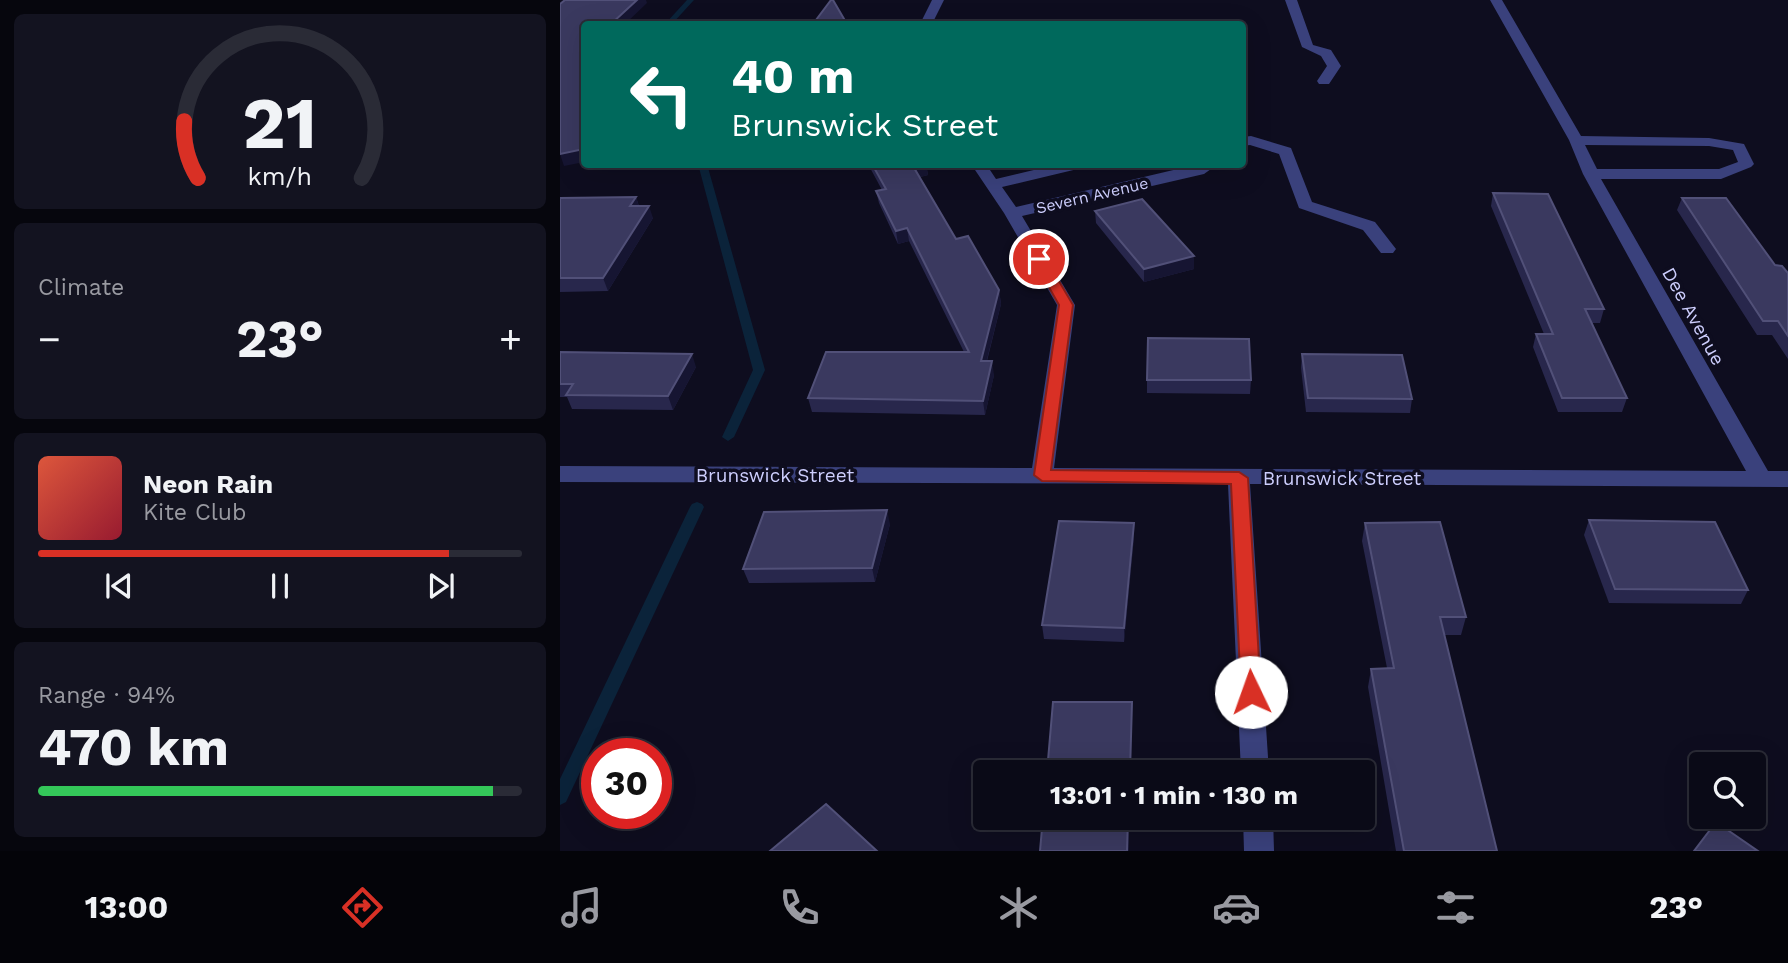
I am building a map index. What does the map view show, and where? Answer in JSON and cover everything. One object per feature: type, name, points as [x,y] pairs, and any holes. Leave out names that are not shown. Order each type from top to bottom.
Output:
[{"type":"street","points":[[928,21],[938,0]]},
{"type":"street","points":[[1292,0],[1290,3],[1308,47],[1326,53],[1334,66],[1324,81]]},
{"type":"street","name":"Dee Avenue","points":[[1496,0],[1576,140],[1591,174],[1761,479]]},
{"type":"street","points":[[1246,141],[1251,140],[1286,150],[1305,205],[1368,226],[1387,249]]},
{"type":"street","points":[[1576,140],[1739,146],[1746,164],[1721,174],[1591,174]]},
{"type":"street","name":"Severn Avenue","points":[[980,168],[1012,213],[1066,305],[1042,475]]},
{"type":"street","name":"Severn Avenue","points":[[991,185],[1064,168]]},
{"type":"street","name":"Severn Avenue","points":[[1012,213],[1204,168]]},
{"type":"street","name":"Brunswick Street","points":[[560,474],[1788,479]]},
{"type":"street","points":[[1239,478],[1254,760]]},
{"type":"street","points":[[1258,830],[1259,851]]},
{"type":"building","points":[[565,0],[637,0],[614,21],[581,21],[581,150],[560,154],[560,4]]},
{"type":"building","points":[[833,0],[845,21],[815,21]]},
{"type":"building","points":[[874,168],[914,168],[956,239],[968,236],[999,290],[981,361],[992,361],[983,401],[808,398],[826,352],[969,352],[907,228],[896,231],[876,191],[886,189]]},
{"type":"building","points":[[1493,193],[1548,194],[1604,309],[1585,309],[1627,398],[1562,398],[1536,334],[1553,334]]},
{"type":"building","points":[[636,197],[630,206],[649,206],[603,278],[560,278],[560,198]]},
{"type":"building","points":[[1682,198],[1726,198],[1775,265],[1782,266],[1788,273],[1788,336],[1778,321],[1763,321]]},
{"type":"building","points":[[1142,199],[1194,256],[1144,269],[1095,211]]},
{"type":"building","points":[[1148,338],[1249,339],[1251,380],[1147,380]]},
{"type":"building","points":[[560,352],[692,354],[668,396],[566,395],[573,384],[560,384]]},
{"type":"building","points":[[1302,354],[1402,355],[1412,399],[1308,398]]},
{"type":"building","points":[[887,510],[872,568],[743,569],[764,512]]},
{"type":"building","points":[[1589,520],[1715,522],[1748,590],[1615,589]]},
{"type":"building","points":[[1059,521],[1134,523],[1124,628],[1042,625]]},
{"type":"building","points":[[1440,522],[1466,617],[1440,617],[1497,851],[1404,851],[1371,669],[1394,668],[1365,523]]},
{"type":"building","points":[[1053,702],[1132,702],[1130,760],[1048,760]]},
{"type":"building","points":[[826,804],[877,851],[770,851]]},
{"type":"building","points":[[1711,829],[1726,829],[1758,851],[1694,851]]},
{"type":"building","points":[[1042,830],[1128,830],[1127,851],[1040,851]]},
{"type":"waterway","points":[[671,21],[691,0]]},
{"type":"waterway","points":[[703,168],[759,370],[728,437]]},
{"type":"waterway","points":[[560,797],[697,507]]},
{"type":"route","points":[[1039,259],[1066,305],[1042,475],[1239,478],[1251,692]]}]
